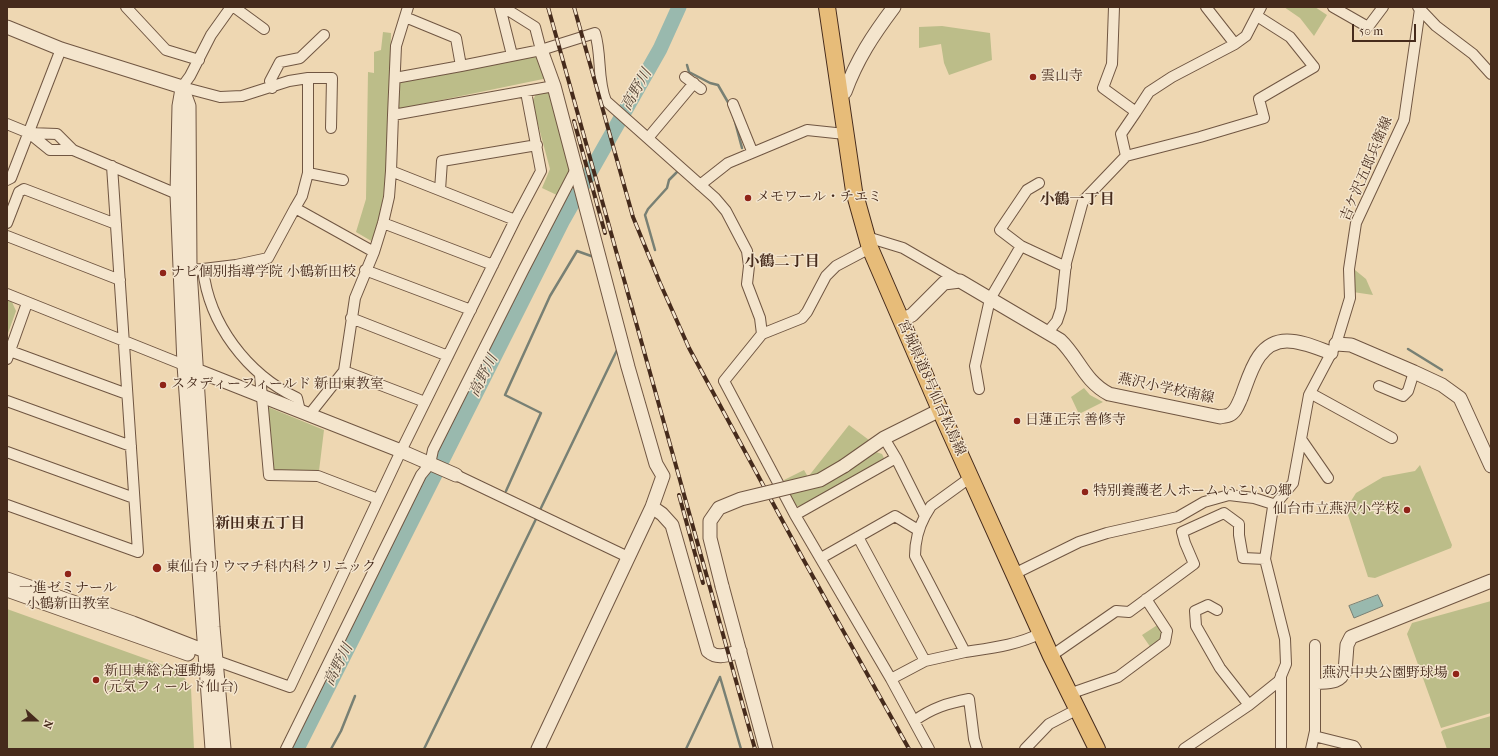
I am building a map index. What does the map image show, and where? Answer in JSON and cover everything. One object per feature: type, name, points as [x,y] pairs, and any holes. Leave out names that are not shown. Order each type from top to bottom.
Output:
[{"type":"main road","name":"宮城県道8号仙台松島線","points":[[827,7],[854,191],[869,243],[940,410],[1076,710],[1097,749]]},
{"type":"street","points":[[126,7],[166,50],[198,60]]},
{"type":"street","points":[[224,749],[209,658],[184,365],[177,194],[179,106],[182,87],[190,76],[211,35],[233,7],[264,29]]},
{"type":"street","points":[[305,413],[344,371],[355,298],[374,252],[383,223],[389,197],[391,172],[396,46],[406,18],[408,7]]},
{"type":"street","points":[[500,7],[512,55]]},
{"type":"street","points":[[503,7],[535,28],[554,86],[628,367],[656,464],[663,476],[652,508],[538,749]]},
{"type":"street","points":[[839,94],[845,92],[856,63],[866,44],[894,7]]},
{"type":"street","points":[[1114,7],[1112,64],[1104,88],[1136,112]]},
{"type":"street","points":[[1206,7],[1235,44]]},
{"type":"street","points":[[1333,7],[1368,27],[1383,7]]},
{"type":"street","points":[[1419,8],[1436,26],[1473,54],[1491,74]]},
{"type":"street","name":"吉ケ沢五郎兵衛線","points":[[1184,749],[1249,705],[1279,681],[1286,664],[1285,639],[1265,559],[1273,507],[1293,484],[1310,393],[1334,348],[1350,298],[1349,269],[1356,223],[1404,120],[1419,8]]},
{"type":"street","points":[[1048,332],[1057,321],[1062,309],[1066,268],[1083,201],[1126,156],[1200,137],[1264,118],[1259,99],[1314,67],[1290,37],[1259,11],[1246,36],[1235,44],[1172,77],[1149,92],[1121,134],[1126,156]]},
{"type":"street","points":[[406,18],[456,38],[461,66]]},
{"type":"street","points":[[7,27],[61,49],[182,87],[220,97],[242,96],[272,88],[289,81],[308,78],[332,78],[331,128]]},
{"type":"street","points":[[395,78],[541,50],[596,33],[599,44],[603,93],[606,101],[632,126],[648,138],[715,198],[726,212],[746,251],[750,266],[747,284],[760,318],[762,334]]},
{"type":"street","points":[[272,88],[270,81],[280,62],[300,58],[324,35]]},
{"type":"street","points":[[7,180],[11,178],[61,49]]},
{"type":"street","points":[[648,138],[697,86],[685,77]]},
{"type":"street","points":[[190,270],[236,265],[268,258],[302,196],[308,173],[308,78]]},
{"type":"street","points":[[393,115],[554,86]]},
{"type":"street","points":[[182,87],[189,106],[188,195],[190,270],[196,370],[212,749]]},
{"type":"street","points":[[7,590],[290,687],[401,451],[515,220],[541,171],[526,92]]},
{"type":"street","points":[[733,104],[752,151]]},
{"type":"street","points":[[7,124],[29,133],[50,150],[72,150],[177,194]]},
{"type":"street","points":[[700,185],[728,162],[807,130],[845,134]]},
{"type":"street","points":[[29,133],[57,134],[72,150]]},
{"type":"street","points":[[440,190],[442,160],[537,144]]},
{"type":"street","points":[[7,505],[138,552],[112,166]]},
{"type":"street","points":[[286,749],[421,475],[431,464],[433,450],[523,271],[577,170]]},
{"type":"street","points":[[391,172],[515,220]]},
{"type":"street","points":[[308,173],[344,180]]},
{"type":"street","points":[[1040,183],[1027,190],[1000,230],[1021,246],[1066,268]]},
{"type":"street","points":[[7,223],[19,192],[24,189],[116,224]]},
{"type":"street","points":[[295,208],[374,252]]},
{"type":"street","points":[[383,223],[493,265]]},
{"type":"street","points":[[7,236],[120,280]]},
{"type":"street","points":[[930,749],[795,515],[724,381],[762,334],[802,318],[807,312],[826,276],[836,266],[869,243],[903,248],[960,281]]},
{"type":"street","points":[[979,389],[975,366],[990,299],[1021,246]]},
{"type":"street","points":[[203,269],[205,288],[216,319],[232,342],[260,374],[283,391],[297,398],[305,413]]},
{"type":"street","points":[[366,270],[471,310]]},
{"type":"street","points":[[901,320],[912,316],[944,282],[960,281]]},
{"type":"street","name":"燕沢小学校南線","points":[[960,281],[1048,332],[1068,347],[1089,380],[1108,394],[1220,417],[1230,415],[1236,408],[1257,358],[1266,347],[1276,342],[1288,341],[1334,348],[1351,345],[1442,385],[1460,398],[1491,466]]},
{"type":"street","points":[[7,294],[184,365]]},
{"type":"street","points":[[27,303],[8,355],[127,394]]},
{"type":"street","points":[[351,318],[448,356]]},
{"type":"street","points":[[196,370],[401,451],[628,557]]},
{"type":"street","points":[[344,371],[425,402]]},
{"type":"street","points":[[1379,386],[1403,396],[1408,391],[1414,372]]},
{"type":"street","points":[[260,374],[269,475],[318,476],[378,499]]},
{"type":"street","points":[[1310,393],[1392,438]]},
{"type":"street","points":[[7,401],[131,446]]},
{"type":"street","points":[[766,749],[710,538],[710,521],[719,508],[741,499],[820,480],[844,466],[884,438],[940,410]]},
{"type":"street","points":[[884,438],[896,458],[925,516]]},
{"type":"street","points":[[1301,439],[1328,478]]},
{"type":"street","points":[[7,452],[134,498]]},
{"type":"street","points":[[795,515],[896,458]]},
{"type":"street","points":[[965,652],[916,556],[915,542],[918,530],[931,506],[971,477]]},
{"type":"street","points":[[1014,574],[1079,542],[1107,533],[1178,517],[1204,502],[1229,495],[1254,498],[1276,505]]},
{"type":"street","points":[[652,508],[662,514],[672,525],[708,651],[719,657],[740,651]]},
{"type":"street","points":[[1051,656],[1116,611],[1130,612],[1194,564],[1182,532],[1224,513],[1240,524],[1239,535],[1243,558],[1265,559]]},
{"type":"street","points":[[821,558],[895,516],[918,530]]},
{"type":"street","points":[[858,537],[925,661]]},
{"type":"street","points":[[7,579],[133,623],[209,658]]},
{"type":"street","points":[[1315,684],[1339,681],[1344,677],[1347,645],[1351,637],[1491,581]]},
{"type":"street","points":[[1069,694],[1118,677],[1165,642],[1167,631],[1146,599]]},
{"type":"street","points":[[1217,610],[1208,606],[1195,611],[1196,626],[1220,668],[1249,705]]},
{"type":"street","points":[[891,679],[925,661],[1005,645],[1031,638],[1041,633]]},
{"type":"street","points":[[1311,749],[1314,736],[1315,645]]},
{"type":"street","points":[[1281,675],[1281,749]]},
{"type":"street","points":[[914,721],[928,711],[944,704],[969,699],[974,739],[977,749]]},
{"type":"street","points":[[1025,749],[1049,724],[1076,710]]},
{"type":"street","points":[[1314,736],[1354,746],[1356,749]]},
{"type":"green space","points":[[1284,7],[1315,7],[1327,15],[1314,36],[1300,18]]},
{"type":"green space","points":[[942,26],[990,33],[992,60],[949,75],[944,63],[941,44],[919,48],[919,27]]},
{"type":"green space","points":[[383,32],[391,33],[389,138],[384,191],[373,242],[356,232],[366,199],[368,72],[374,73],[374,52],[381,50]]},
{"type":"green space","points":[[539,54],[548,78],[398,109],[398,81]]},
{"type":"green space","points":[[550,90],[574,167],[559,196],[542,188],[550,169],[532,102],[536,94]]},
{"type":"green space","points":[[1355,270],[1366,279],[1373,295],[1353,292]]},
{"type":"green space","points":[[7,300],[12,302],[16,311],[7,336]]},
{"type":"green space","points":[[1084,388],[1090,395],[1103,402],[1079,414],[1071,397]]},
{"type":"green space","points":[[268,407],[324,430],[319,471],[273,472]]},
{"type":"green space","points":[[849,425],[869,440],[840,462],[873,451],[882,454],[884,458],[825,495],[802,505],[794,506],[784,480],[804,470],[808,477]]},
{"type":"green space","points":[[1420,465],[1452,545],[1451,548],[1375,578],[1368,577],[1346,509],[1356,493],[1383,477],[1415,471]]},
{"type":"green space","name":"燕沢中央公園野球場","points":[[1491,601],[1491,713],[1441,728],[1407,634],[1412,623]]},
{"type":"green space","name":"新田東総合運動場 (元気フィールド仙台)","points":[[7,609],[180,671],[191,688],[194,749],[7,749]]},
{"type":"green space","points":[[1159,624],[1164,632],[1162,638],[1151,648],[1142,635]]},
{"type":"green space","points":[[1491,716],[1491,749],[1447,749],[1441,732],[1443,730]]},
{"type":"water","points":[[1378,595],[1383,606],[1354,618],[1349,606]]},
{"type":"waterway","name":"高野川","points":[[297,749],[563,220],[660,49],[679,7]]},
{"type":"waterway","points":[[687,65],[689,72],[710,83],[718,85],[729,104]]},
{"type":"waterway","points":[[734,118],[742,148]]},
{"type":"waterway","points":[[655,250],[645,215],[648,209],[667,188],[669,180],[679,170]]},
{"type":"waterway","points":[[506,491],[541,413],[505,395],[550,296],[577,251],[594,257]]},
{"type":"waterway","points":[[540,510],[618,348]]},
{"type":"waterway","points":[[1408,349],[1442,370]]},
{"type":"waterway","points":[[424,749],[536,519]]},
{"type":"waterway","points":[[720,677],[741,749]]},
{"type":"waterway","points":[[686,749],[720,677]]},
{"type":"waterway","points":[[331,749],[341,731],[355,696]]},
{"type":"railway","points":[[548,7],[755,749]]},
{"type":"railway","points":[[574,7],[633,217],[689,348],[802,557],[909,749]]},
{"type":"railway","points":[[574,121],[605,233]]},
{"type":"railway","points":[[679,495],[703,583]]},
{"type":"place","name":"雲山寺","points":[[1033,77]]},
{"type":"place","name":"メモワール・チエミ","points":[[748,198]]},
{"type":"place","name":"ナビ個別指導学院 小鶴新田校","points":[[163,273]]},
{"type":"place","name":"スタディーフィールド 新田東教室","points":[[163,385]]},
{"type":"place","name":"日蓮正宗 善修寺","points":[[1017,421]]},
{"type":"place","name":"特別養護老人ホーム いこいの郷","points":[[1085,492]]},
{"type":"place","name":"仙台市立燕沢小学校","points":[[1407,510]]},
{"type":"place","name":"東仙台リウマチ科内科クリニック","points":[[157,568]]},
{"type":"place","name":"一進ゼミナール 小鶴新田教室","points":[[68,574]]},
{"type":"place","name":"燕沢中央公園野球場","points":[[1456,674]]},
{"type":"place","name":"新田東総合運動場 (元気フィールド仙台)","points":[[96,680]]},
{"type":"district","name":"小鶴一丁目","points":[[1077,200]]},
{"type":"district","name":"小鶴二丁目","points":[[782,262]]},
{"type":"district","name":"新田東五丁目","points":[[260,524]]}]
